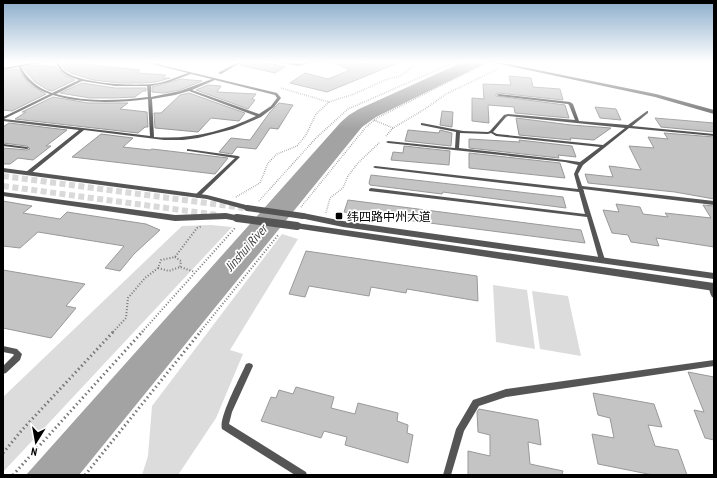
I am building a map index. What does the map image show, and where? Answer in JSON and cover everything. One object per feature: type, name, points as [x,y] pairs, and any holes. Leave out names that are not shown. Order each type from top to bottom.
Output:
[{"type":"street","points":[[599,84],[656,96],[714,112]]},
{"type":"street","points":[[3,170],[197,196],[247,208],[300,214],[325,220],[714,276]]},
{"type":"street","points":[[3,194],[175,218],[226,216],[237,222],[297,226],[713,289]]},
{"type":"lane","points":[[34,84],[53,93],[99,100],[149,99],[190,90],[203,84]]},
{"type":"lane","points":[[3,119],[72,84]]},
{"type":"lane","points":[[125,84],[152,84]]},
{"type":"lane","points":[[3,119],[172,140],[224,130],[260,116],[276,104],[278,98],[276,94],[237,84]]},
{"type":"lane","points":[[149,85],[152,137]]},
{"type":"lane","points":[[190,90],[260,116]]},
{"type":"lane","points":[[499,95],[569,102],[578,122]]},
{"type":"lane","points":[[602,260],[576,174],[581,164],[647,112]]},
{"type":"lane","points":[[422,124],[458,132],[482,134],[491,132],[505,116],[508,115],[714,135]]},
{"type":"lane","points":[[28,173],[84,129]]},
{"type":"lane","points":[[458,132],[458,149]]},
{"type":"lane","points":[[491,132],[496,135],[604,146]]},
{"type":"lane","points":[[388,142],[581,164]]},
{"type":"lane","points":[[3,145],[27,148]]},
{"type":"lane","points":[[189,150],[238,156],[197,196]]},
{"type":"lane","points":[[375,167],[714,203]]},
{"type":"lane","points":[[371,190],[589,216]]},
{"type":"lane","points":[[3,349],[15,351],[18,354],[17,358],[3,371]]},
{"type":"lane","points":[[447,475],[460,429],[476,403],[506,392],[714,363]]},
{"type":"lane","points":[[248,366],[228,412],[225,426],[303,475]]},
{"type":"path","points":[[329,102],[354,94],[374,84]]},
{"type":"path","points":[[258,202],[316,138],[348,109],[404,84]]},
{"type":"path","points":[[300,214],[366,127],[374,120],[445,84]]},
{"type":"path","points":[[325,220],[330,198],[343,188],[348,176],[358,163],[394,128],[426,109],[446,94],[467,84]]},
{"type":"path","points":[[374,120],[394,128]]},
{"type":"path","points":[[14,475],[195,272],[237,222]]},
{"type":"path","points":[[3,453],[22,430],[126,318],[128,298],[145,278],[158,268],[161,260],[175,257],[197,228],[204,225]]},
{"type":"path","points":[[85,475],[283,229]]},
{"type":"path","points":[[175,257],[181,261],[180,267]]},
{"type":"path","points":[[158,268],[163,272],[171,272],[180,267],[195,272]]},
{"type":"shaded area","points":[[211,225],[232,227],[3,472],[3,397],[182,226]]},
{"type":"shaded area","points":[[282,234],[298,239],[230,350],[243,354],[216,418],[178,475],[142,475],[148,456],[152,406]]},
{"type":"shaded area","points":[[493,285],[527,290],[535,349],[496,342]]},
{"type":"shaded area","points":[[532,291],[568,296],[581,356],[540,349]]},
{"type":"water","name":"Jinshui River","points":[[414,84],[443,84],[376,117],[362,127],[79,475],[26,475],[341,122],[359,109]]},
{"type":"building","points":[[3,84],[29,84],[46,94],[12,111],[3,110]]},
{"type":"building","points":[[39,84],[66,84],[52,91]]},
{"type":"building","points":[[79,84],[115,88],[146,88],[146,91],[143,91],[135,97],[90,98],[60,93]]},
{"type":"building","points":[[162,84],[194,84],[180,90],[164,93],[152,92],[152,87]]},
{"type":"building","points":[[295,84],[346,84],[327,92]]},
{"type":"building","points":[[483,84],[532,84],[533,87],[560,89],[563,100],[498,93],[496,96],[565,105],[569,118],[515,113],[514,107],[488,105],[489,123],[472,121],[472,98],[484,99]]},
{"type":"building","points":[[208,85],[221,86],[217,92],[256,94],[252,99],[255,100],[248,109],[196,90]]},
{"type":"building","points":[[189,93],[245,113],[239,121],[211,118],[198,132],[155,128],[154,113],[161,113],[180,95]]},
{"type":"building","points":[[53,97],[88,103],[128,103],[120,109],[147,112],[148,127],[145,127],[138,133],[15,119],[26,112],[22,112]]},
{"type":"building","points":[[279,103],[293,105],[278,129],[270,128],[256,149],[237,147],[232,154],[219,152],[231,138],[250,140],[270,112]]},
{"type":"building","points":[[595,107],[616,109],[621,120],[600,118]]},
{"type":"building","points":[[442,111],[453,112],[452,127],[440,125]]},
{"type":"building","points":[[516,118],[571,125],[611,128],[594,140],[570,138],[571,140],[519,135]]},
{"type":"building","points":[[655,118],[714,123],[714,132],[661,127]]},
{"type":"building","points":[[9,123],[67,130],[46,146],[51,146],[33,160],[18,158],[10,164],[3,164],[3,148],[30,149],[27,146],[3,143],[3,127]]},
{"type":"building","points":[[408,130],[439,133],[440,130],[452,133],[451,146],[405,141]]},
{"type":"building","points":[[664,133],[714,137],[714,199],[675,192],[588,183],[585,174],[613,177],[609,166],[641,170],[629,146],[654,148],[648,137],[668,139]]},
{"type":"building","points":[[101,134],[133,138],[123,147],[228,158],[215,174],[72,157]]},
{"type":"building","points":[[469,139],[520,142],[519,140],[572,146],[576,157],[558,155],[559,158],[469,148]]},
{"type":"building","points":[[404,146],[450,151],[449,165],[391,160],[393,152],[403,153]]},
{"type":"building","points":[[469,153],[560,163],[565,178],[469,168]]},
{"type":"building","points":[[371,175],[563,197],[566,208],[443,192],[442,194],[370,185]]},
{"type":"building","points":[[348,200],[581,230],[585,243],[344,212]]},
{"type":"building","points":[[3,201],[32,206],[23,213],[60,219],[67,212],[146,224],[160,230],[134,254],[120,271],[105,268],[124,246],[38,232],[20,248],[3,246]]},
{"type":"building","points":[[616,204],[640,207],[643,214],[668,217],[665,213],[711,218],[703,205],[714,206],[714,247],[656,238],[659,246],[631,242],[628,235],[612,233],[603,210],[619,212]]},
{"type":"building","points":[[306,251],[477,276],[478,301],[407,289],[406,293],[371,287],[369,296],[309,286],[305,297],[289,294]]},
{"type":"building","points":[[3,270],[85,284],[66,306],[76,308],[51,338],[3,328]]},
{"type":"building","points":[[688,372],[714,377],[714,440],[705,438],[694,410],[704,412]]},
{"type":"building","points":[[296,387],[334,397],[331,408],[355,414],[358,403],[398,413],[397,421],[408,425],[407,433],[413,435],[408,463],[345,445],[347,437],[324,431],[321,438],[261,421],[271,397],[276,398],[279,390],[293,394]]},
{"type":"building","points":[[593,393],[654,404],[662,427],[648,425],[655,446],[678,450],[687,475],[653,475],[598,464],[592,434],[614,438],[610,418],[598,415]]},
{"type":"building","points":[[479,409],[538,420],[541,445],[528,442],[530,464],[563,471],[562,475],[468,475],[468,451],[490,456],[490,435],[478,432],[477,412]]},
{"type":"tunnel","points":[[3,176],[244,208]]},
{"type":"tunnel","points":[[3,186],[218,215]]},
{"type":"place","name":"纬四路中州大道","points":[[339,216]]}]
